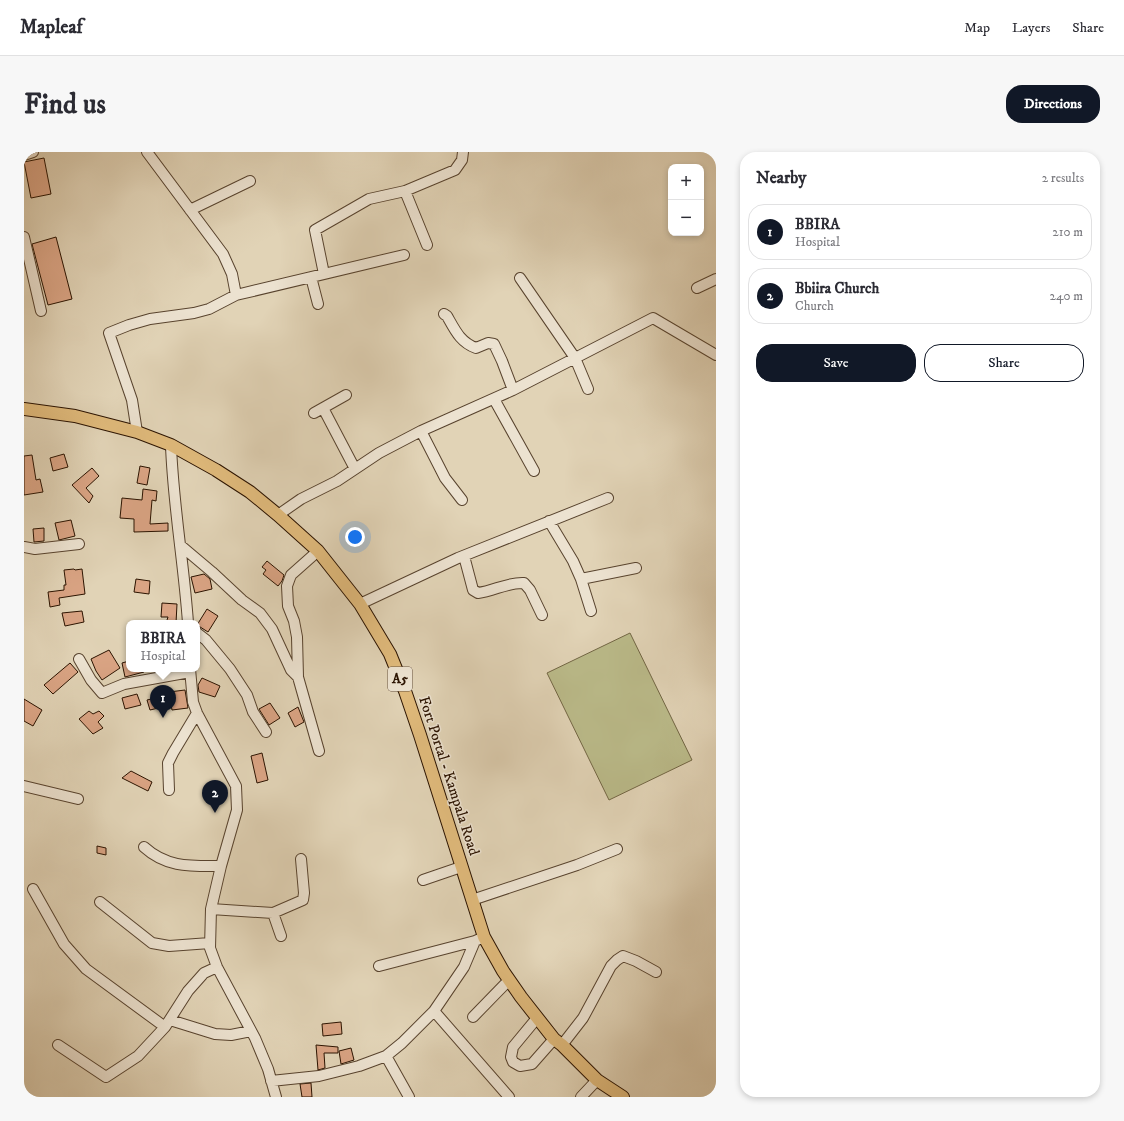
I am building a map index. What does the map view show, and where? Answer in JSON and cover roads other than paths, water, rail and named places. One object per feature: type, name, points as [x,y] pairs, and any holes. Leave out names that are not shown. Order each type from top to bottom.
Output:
[{"type":"main road","name":"Fort Portal - Kampala Road","points":[[24,409],[75,416],[137,432],[171,446],[222,473],[250,492],[318,551],[360,604],[390,654],[405,691],[472,900],[480,939],[537,1018],[558,1042],[597,1080],[623,1097]]},
{"type":"street","points":[[24,156],[33,152]]},
{"type":"street","points":[[148,152],[223,254],[232,274],[236,295]]},
{"type":"street","points":[[324,274],[315,230],[368,199],[405,191],[455,170],[462,160],[463,152]]},
{"type":"street","points":[[190,210],[250,181]]},
{"type":"street","points":[[405,191],[426,245]]},
{"type":"street","points":[[24,237],[41,311]]},
{"type":"street","points":[[137,432],[132,400],[110,333],[129,325],[150,319],[194,313],[210,309],[236,295],[404,255]]},
{"type":"street","points":[[311,277],[318,304]]},
{"type":"street","points":[[520,278],[575,358],[588,389]]},
{"type":"street","points":[[697,288],[716,279]]},
{"type":"street","points":[[444,314],[447,316],[459,337],[468,345],[476,348],[488,343],[494,344],[502,360],[513,390]]},
{"type":"street","points":[[278,515],[301,499],[337,481],[379,453],[421,431],[513,390],[652,318],[716,355]]},
{"type":"street","points":[[346,395],[319,411],[355,469]]},
{"type":"street","points":[[494,399],[534,471]]},
{"type":"street","points":[[421,431],[445,478],[462,500]]},
{"type":"street","points":[[171,446],[172,471],[186,590],[188,620]]},
{"type":"street","points":[[360,604],[464,556],[608,498]]},
{"type":"street","points":[[549,522],[581,579],[591,611]]},
{"type":"street","points":[[24,547],[34,549],[79,544]]},
{"type":"street","points":[[180,545],[242,600],[260,613],[272,629],[291,670],[298,676]]},
{"type":"street","points":[[318,551],[291,576],[287,586],[288,606],[294,621],[297,637],[298,676],[319,751]]},
{"type":"street","points":[[464,556],[473,590],[478,593],[515,582],[524,583],[530,590],[542,615]]},
{"type":"street","points":[[581,579],[636,568]]},
{"type":"street","points":[[200,635],[206,640],[230,669],[247,695],[253,712],[266,732]]},
{"type":"street","points":[[79,659],[91,680],[102,693],[124,684],[181,672]]},
{"type":"street","points":[[190,672],[197,713],[236,786],[237,810],[221,866],[211,909],[210,948],[217,967],[251,1031],[268,1069],[276,1097]]},
{"type":"street","points":[[169,790],[168,763],[197,713]]},
{"type":"street","points":[[24,786],[78,800]]},
{"type":"street","points":[[144,847],[154,856],[167,861],[189,866],[221,866]]},
{"type":"street","points":[[472,900],[617,850]]},
{"type":"street","points":[[211,909],[273,913],[303,900],[304,893],[300,859]]},
{"type":"street","points":[[423,880],[461,867]]},
{"type":"street","points":[[33,889],[64,944],[86,969],[167,1024],[215,1034],[231,1035],[251,1031]]},
{"type":"street","points":[[100,902],[152,943],[169,946],[210,944]]},
{"type":"street","points":[[273,913],[281,936]]},
{"type":"street","points":[[379,966],[480,939]]},
{"type":"street","points":[[271,1081],[319,1076],[359,1066],[386,1056],[402,1043],[434,1011],[464,967],[480,939]]},
{"type":"street","points":[[537,1018],[513,1047],[511,1057],[513,1062],[520,1066],[532,1064],[583,1018],[611,966],[617,960],[623,956],[656,972]]},
{"type":"street","points":[[58,1045],[106,1077],[138,1056],[167,1024],[188,991],[204,973],[217,967]]},
{"type":"street","points":[[473,1017],[509,980]]},
{"type":"street","points":[[434,1011],[508,1097]]},
{"type":"street","points":[[386,1056],[409,1097]]},
{"type":"street","points":[[580,1097],[597,1080]]},
{"type":"place","name":"BBIRA","points":[[163,718]]},
{"type":"place","name":"Bbiira Church","points":[[215,813]]}]
